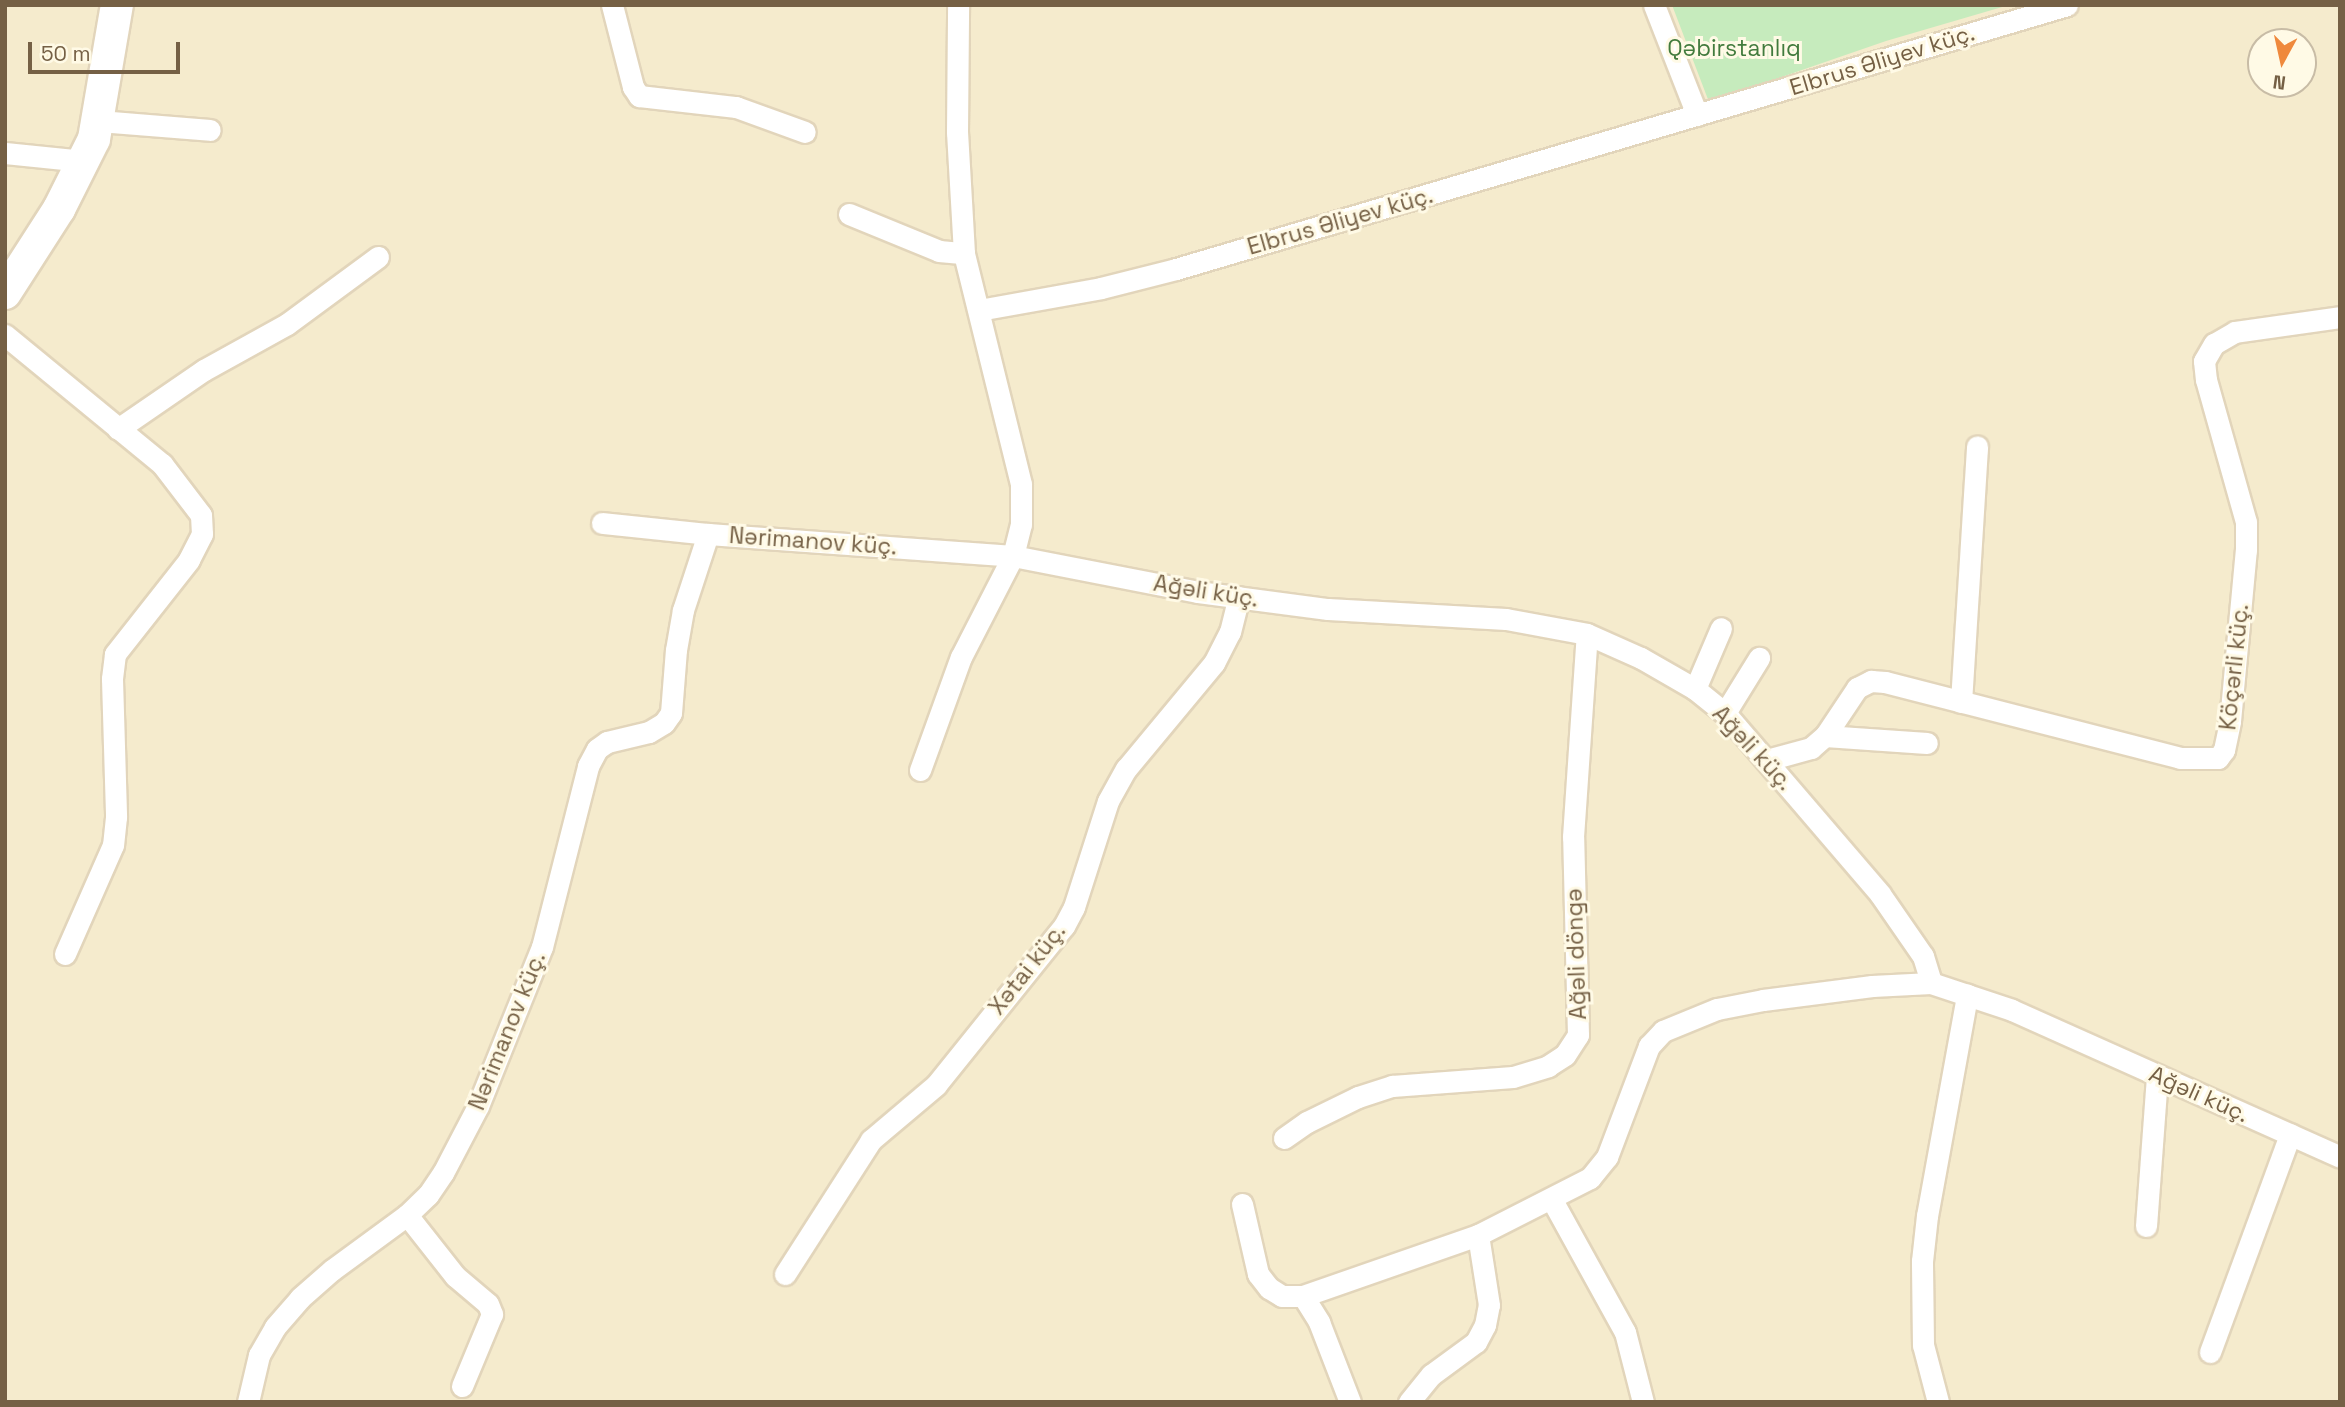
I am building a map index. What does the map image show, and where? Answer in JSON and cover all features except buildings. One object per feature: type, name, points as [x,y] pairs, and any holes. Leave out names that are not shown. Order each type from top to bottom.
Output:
[{"type":"street","points":[[5,293],[59,209],[84,161],[99,121],[117,5]]},
{"type":"street","points":[[612,5],[634,88],[639,96],[736,107],[804,132]]},
{"type":"street","points":[[920,770],[937,714],[961,657],[1013,556],[1021,524],[1021,484],[964,253],[957,132],[958,5]]},
{"type":"street","points":[[1654,5],[1698,115]]},
{"type":"street","name":"Elbrus Əliyev küç.","points":[[979,310],[1101,288],[1176,269],[2067,5]]},
{"type":"street","points":[[99,121],[210,130]]},
{"type":"street","points":[[5,153],[84,161]]},
{"type":"street","points":[[849,214],[939,250],[964,253]]},
{"type":"street","points":[[118,429],[204,370],[287,324],[378,257]]},
{"type":"street","name":"Köçərli küç.","points":[[1767,760],[1811,748],[1825,736],[1857,688],[1871,681],[1885,682],[2180,758],[2218,758],[2224,750],[2230,721],[2246,550],[2246,522],[2206,380],[2204,361],[2214,344],[2235,332],[2340,317]]},
{"type":"street","points":[[5,335],[162,464],[201,515],[202,534],[189,561],[167,593],[123,641],[115,654],[112,678],[116,817],[113,845],[65,954]]},
{"type":"street","points":[[1962,702],[1977,446]]},
{"type":"street","points":[[603,523],[708,534]]},
{"type":"street","name":"Nərimanov küç.","points":[[248,1402],[259,1355],[275,1327],[300,1298],[332,1270],[407,1215],[428,1195],[443,1173],[478,1106],[542,947],[588,766],[597,749],[607,742],[649,732],[664,723],[671,713],[676,650],[683,610],[708,534],[1013,556]]},
{"type":"street","name":"Ağəli küç.","points":[[1013,556],[1198,592],[1378,613],[1506,619],[1587,634],[1642,658],[1695,690],[1725,713],[1767,760],[1880,894],[1912,937],[1923,956],[1931,983],[2012,1010],[2340,1157]]},
{"type":"street","name":"Xətai küç.","points":[[785,1275],[872,1140],[936,1085],[1064,926],[1074,907],[1108,801],[1126,769],[1214,663],[1230,632],[1239,597]]},
{"type":"street","points":[[1695,690],[1721,628]]},
{"type":"street","name":"Ağəli döngə","points":[[1284,1138],[1317,1117],[1358,1097],[1392,1086],[1513,1077],[1548,1066],[1565,1055],[1578,1035],[1573,838],[1587,634]]},
{"type":"street","points":[[1725,713],[1759,658]]},
{"type":"street","points":[[1825,736],[1927,743]]},
{"type":"street","points":[[1242,1204],[1258,1274],[1269,1289],[1282,1296],[1303,1296],[1478,1235],[1552,1200],[1590,1178],[1607,1157],[1649,1046],[1663,1031],[1717,1009],[1763,1000],[1872,986],[1931,983]]},
{"type":"street","points":[[1938,1402],[1923,1345],[1922,1261],[1927,1216],[1966,995]]},
{"type":"street","points":[[2146,1226],[2157,1075]]},
{"type":"street","points":[[2210,1353],[2290,1135]]},
{"type":"street","points":[[1552,1200],[1625,1332],[1643,1402]]},
{"type":"street","points":[[407,1215],[455,1276],[488,1304],[492,1314],[462,1386]]},
{"type":"street","points":[[1409,1402],[1431,1376],[1476,1342],[1485,1325],[1489,1306],[1478,1235]]},
{"type":"street","points":[[1303,1296],[1320,1322],[1350,1402]]},
{"type":"shaded area","points":[[5,5],[2340,5],[2340,1402],[5,1402]]},
{"type":"green space","name":"Qəbirstanlıq","points":[[1672,5],[2009,5],[1886,41],[1709,102]]}]
